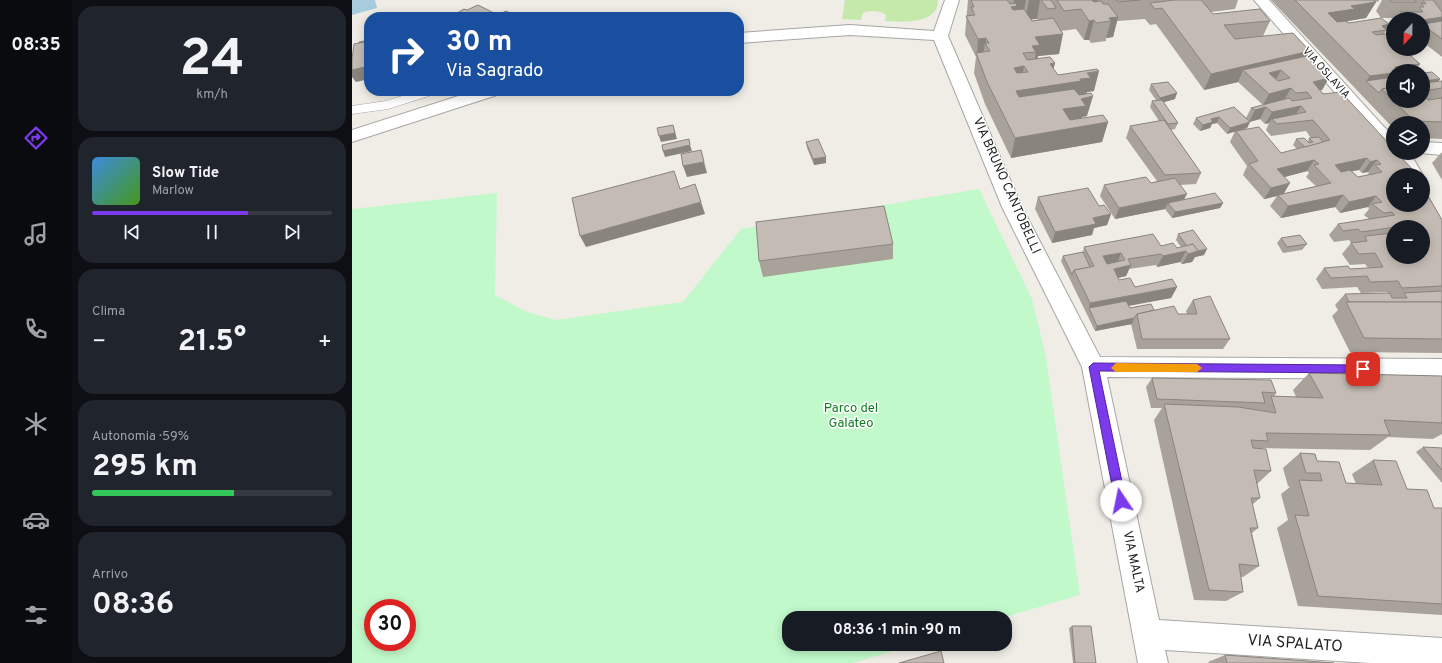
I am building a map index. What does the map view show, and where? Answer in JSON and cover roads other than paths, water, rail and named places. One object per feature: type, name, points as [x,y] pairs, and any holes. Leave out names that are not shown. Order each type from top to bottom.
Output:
[{"type":"street","name":"VIA OSLAVIA","points":[[1261,0],[1378,131],[1386,137]]},
{"type":"street","points":[[744,38],[850,30],[940,36],[957,1]]},
{"type":"street","name":"VIA BRUNO CANTOBELLI","points":[[940,36],[1012,207],[1093,367]]},
{"type":"street","points":[[352,136],[476,96]]},
{"type":"street","points":[[1430,148],[1442,149]]},
{"type":"street","points":[[1093,367],[1442,369]]},
{"type":"street","name":"VIA MALTA","points":[[1093,367],[1153,663]]},
{"type":"street","name":"VIA SPALATO","points":[[1148,634],[1442,653]]},
{"type":"lane","points":[[352,110],[388,105],[416,96]]},
{"type":"water","points":[[352,0],[375,0],[377,8],[352,15]]},
{"type":"park label","name":"Parco del Galateo","points":[[851,416]]}]
